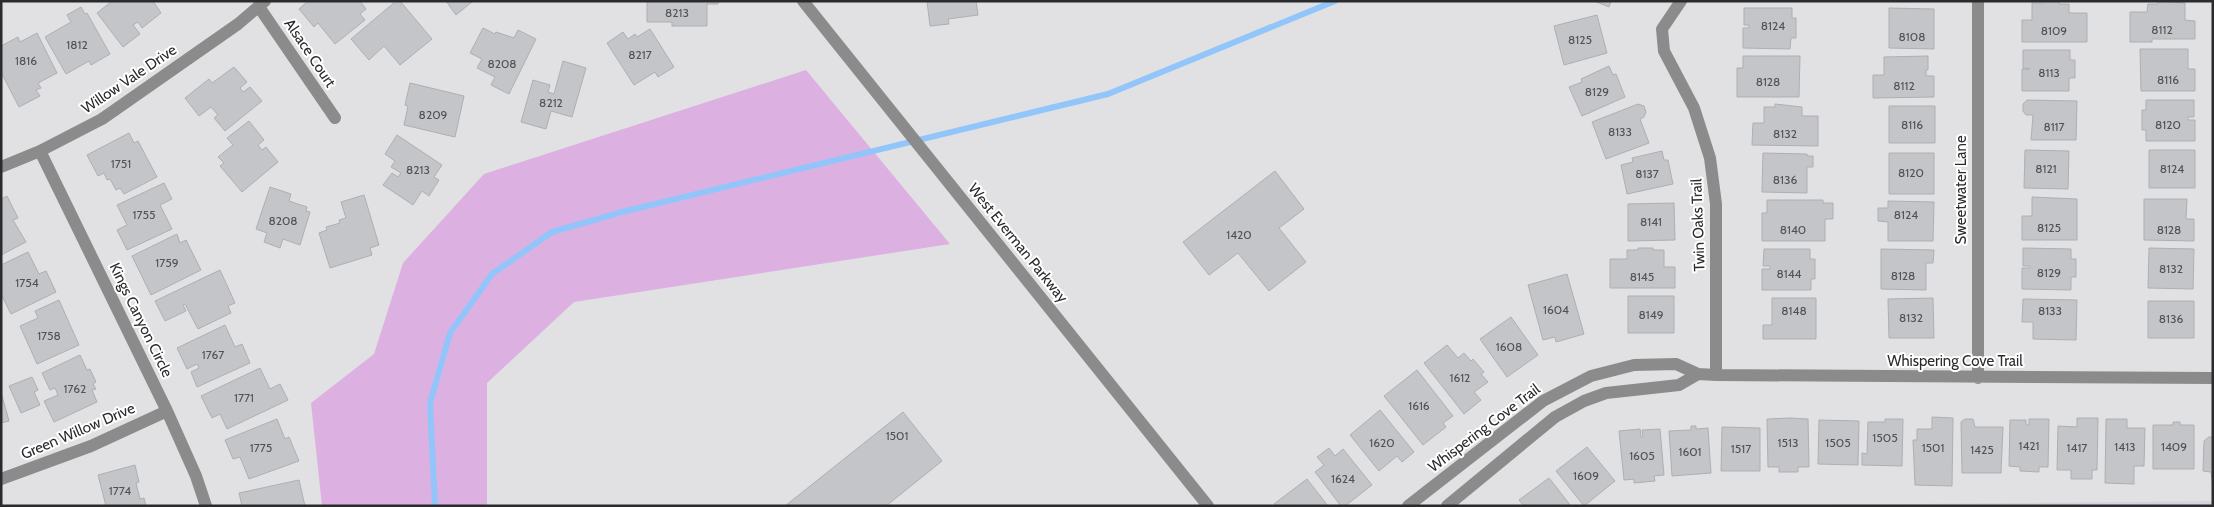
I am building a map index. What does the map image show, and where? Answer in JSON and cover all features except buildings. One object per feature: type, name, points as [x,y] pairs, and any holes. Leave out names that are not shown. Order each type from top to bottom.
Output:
[{"type":"street","name":"West Everman Parkway","points":[[803,1],[1208,506]]},
{"type":"street","name":"Twin Oaks Trail","points":[[1681,1],[1662,29],[1664,51],[1694,108],[1710,158],[1716,204],[1716,375]]},
{"type":"street","name":"Sweetwater Lane","points":[[1978,1],[1978,378]]},
{"type":"street","name":"Alsace Court","points":[[262,4],[334,118]]},
{"type":"street","name":"Willow Vale Drive","points":[[1,167],[40,151],[102,120],[238,24],[262,4]]},
{"type":"street","name":"Kings Canyon Circle","points":[[40,151],[167,410],[196,476],[206,506]]},
{"type":"street","name":"Whispering Cove Trail","points":[[1408,506],[1543,401],[1591,376],[1634,365],[1676,364],[1698,374],[1716,375],[2213,378]]},
{"type":"street","points":[[1447,506],[1555,417],[1584,401],[1606,393],[1678,385],[1698,374]]},
{"type":"street","name":"Green Willow Drive","points":[[1,479],[91,446],[167,410]]},
{"type":"street","points":[[1514,424],[1527,440]]},
{"type":"shaded area","points":[[806,70],[950,244],[574,302],[487,383],[487,506],[322,506],[311,403],[374,354],[403,263],[484,174]]},
{"type":"shaded area","points":[[2213,501],[2213,506],[1697,506]]},
{"type":"waterway","points":[[435,506],[430,403],[450,333],[492,274],[552,232],[622,212],[1108,94],[1335,1]]}]
